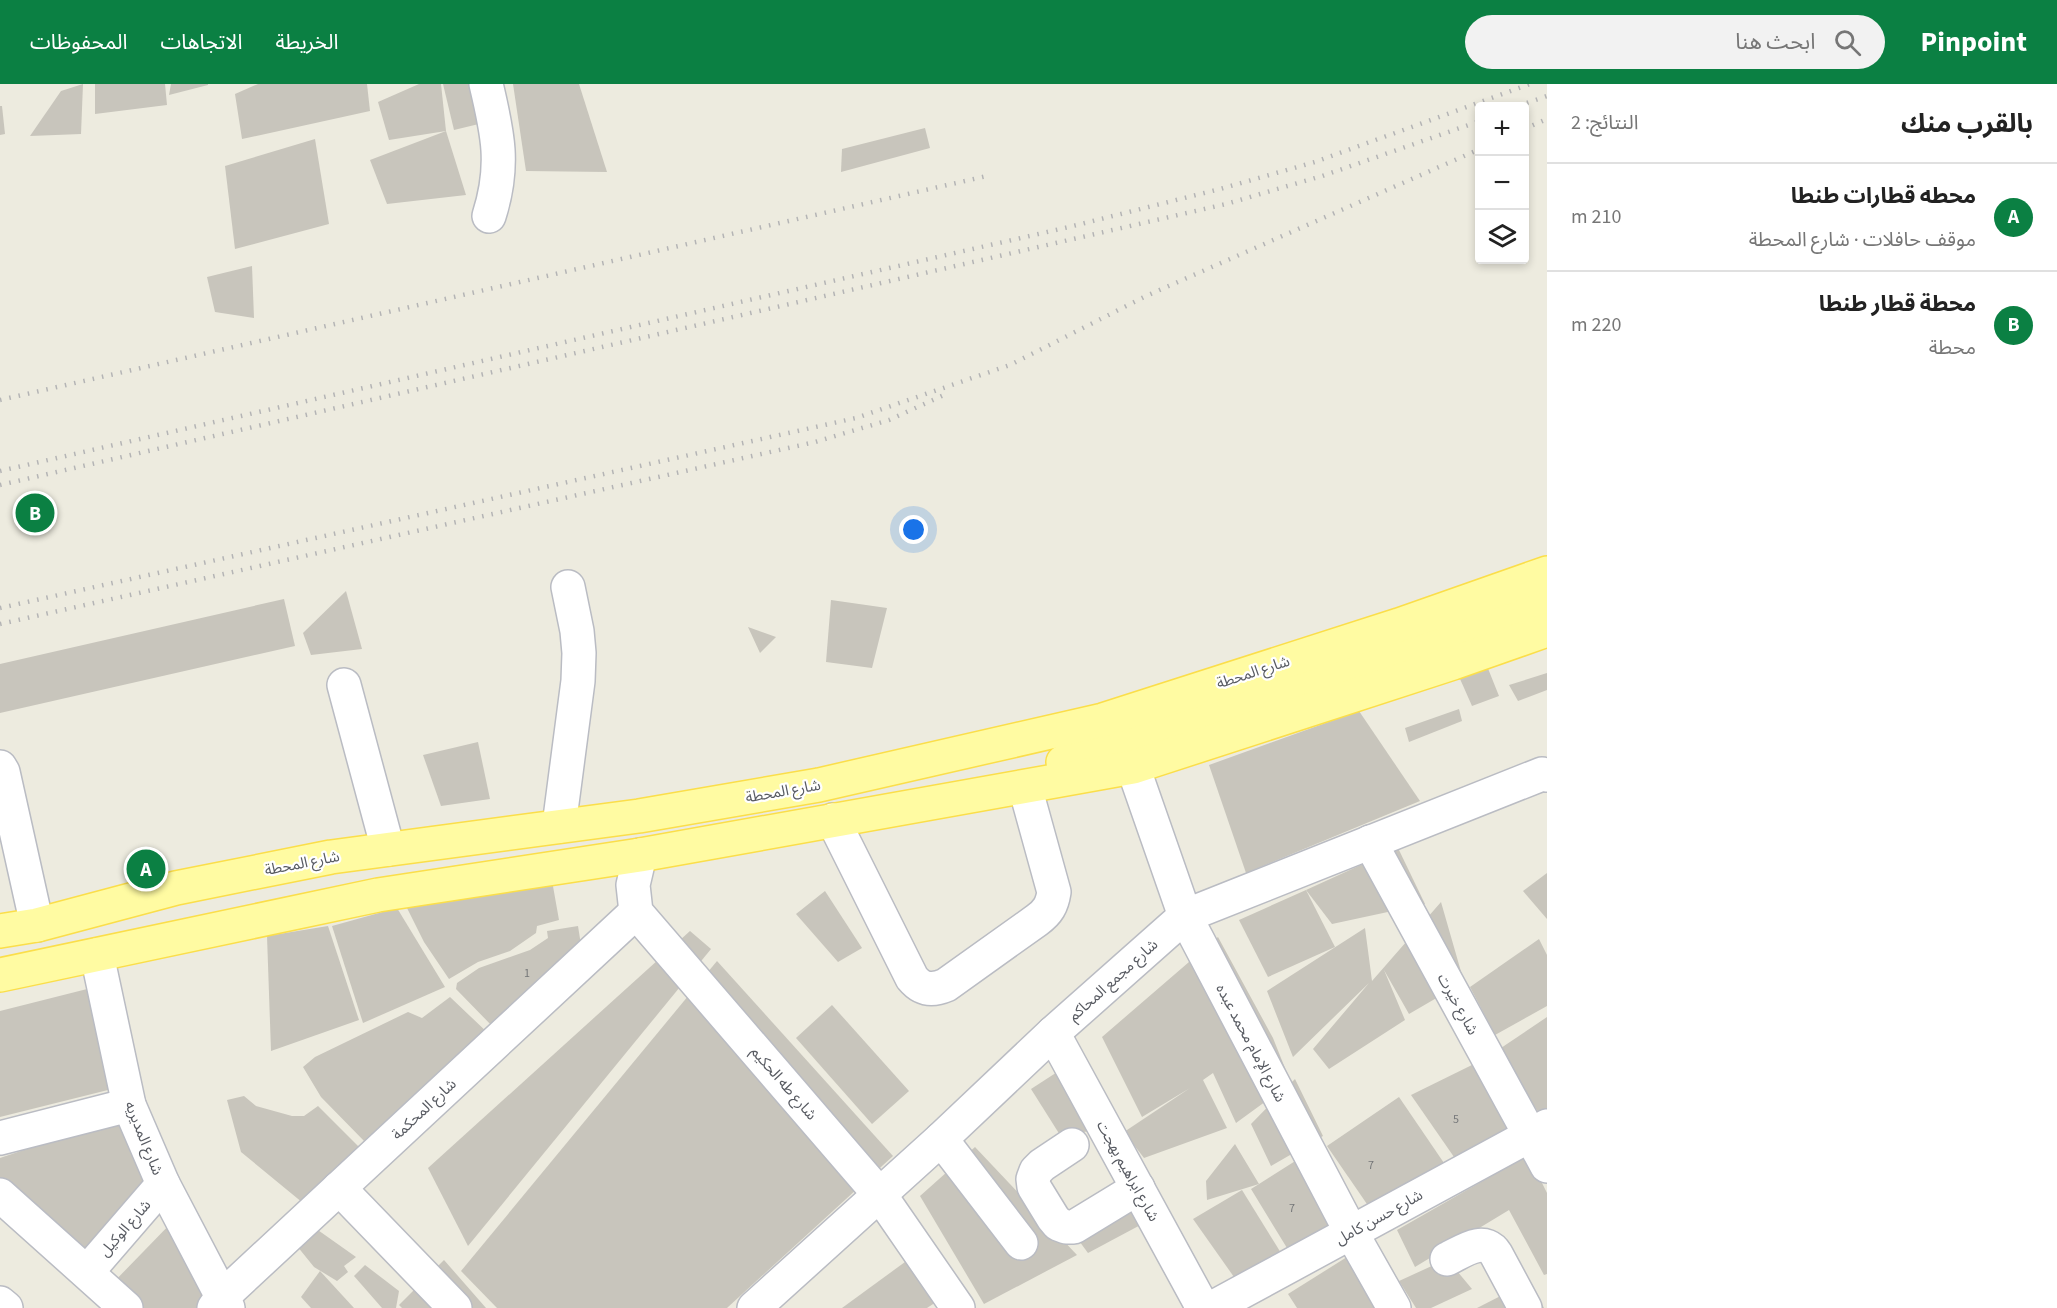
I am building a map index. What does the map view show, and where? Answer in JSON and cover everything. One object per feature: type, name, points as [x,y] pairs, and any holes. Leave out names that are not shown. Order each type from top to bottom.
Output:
[{"type":"main road","name":"شارع المحطة","points":[[20,928],[176,888],[331,857],[639,816],[819,785],[1103,720],[1399,625],[1547,573]]},
{"type":"main road","points":[[0,975],[378,895],[640,855],[1133,767],[1453,663],[1545,612]]},
{"type":"main road","points":[[926,804],[1545,612]]},
{"type":"main road","points":[[20,928],[32,968]]},
{"type":"street","points":[[486,84],[499,146],[498,183],[489,216]]},
{"type":"street","points":[[559,826],[578,681],[577,631],[568,587]]},
{"type":"street","points":[[344,685],[388,849]]},
{"type":"street","points":[[0,767],[3,772],[20,928]]},
{"type":"street","name":"شارع الإمام محمد عبده","points":[[1133,767],[1185,916],[1351,1233],[1394,1308]]},
{"type":"street","name":"شارع مجمع المحاكم","points":[[754,1308],[941,1139],[1053,1033],[1185,916],[1542,774],[1547,775]]},
{"type":"street","points":[[833,820],[912,978],[918,985],[927,989],[937,989],[946,985],[1037,920],[1046,913],[1052,903],[1054,892],[1025,787]]},
{"type":"street","name":"شارع خيرت","points":[[1370,842],[1538,1130],[1547,1166]]},
{"type":"street","points":[[636,912],[633,885],[640,855]]},
{"type":"street","name":"شارع المحكمة","points":[[221,1304],[339,1188],[636,912]]},
{"type":"street","name":"شارع طه الحكيم","points":[[636,912],[880,1195],[958,1308]]},
{"type":"street","name":"شارع المديريه","points":[[97,955],[129,1105],[163,1184],[221,1304]]},
{"type":"street","name":"شارع ابراهيم بهجت","points":[[1053,1033],[1203,1308]]},
{"type":"street","points":[[0,1138],[129,1105]]},
{"type":"street","name":"شارع حسن كامل","points":[[1212,1308],[1538,1130]]},
{"type":"street","points":[[941,1139],[1020,1243]]},
{"type":"street","points":[[1072,1145],[1042,1165],[1036,1171],[1033,1179],[1034,1187],[1058,1224],[1074,1227],[1138,1188]]},
{"type":"street","name":"شارع الوكيل","points":[[87,1272],[163,1184]]},
{"type":"street","points":[[339,1188],[455,1308]]},
{"type":"street","points":[[0,1195],[126,1308]]},
{"type":"street","points":[[1447,1259],[1480,1244],[1490,1246],[1525,1308]]},
{"type":"street","points":[[0,1303],[6,1308]]},
{"type":"building","points":[[83,84],[81,134],[30,136],[61,91]]},
{"type":"building","points":[[95,84],[165,84],[167,105],[95,114]]},
{"type":"building","points":[[171,84],[208,84],[208,85],[169,95]]},
{"type":"building","points":[[258,84],[367,84],[370,111],[242,139],[235,94]]},
{"type":"building","points":[[419,84],[441,84],[446,131],[389,140],[378,102]]},
{"type":"building","points":[[443,84],[477,84],[487,122],[454,130]]},
{"type":"building","points":[[513,84],[579,84],[607,172],[526,171]]},
{"type":"building","points":[[0,106],[2,106],[5,134],[0,135]]},
{"type":"building","points":[[925,128],[930,148],[841,172],[842,149]]},
{"type":"building","points":[[446,131],[466,195],[387,204],[370,160]]},
{"type":"building","points":[[315,139],[329,224],[235,249],[225,166]]},
{"type":"building","points":[[252,266],[254,318],[215,312],[207,277]]},
{"type":"building","points":[[346,591],[362,649],[311,655],[303,633]]},
{"type":"building","points":[[284,599],[295,646],[0,713],[0,664]]},
{"type":"building","points":[[831,600],[887,608],[872,668],[826,662]]},
{"type":"building","points":[[748,627],[776,637],[760,653]]},
{"type":"building","points":[[1485,661],[1499,696],[1472,706],[1453,663]]},
{"type":"building","points":[[1547,673],[1547,690],[1518,701],[1509,685]]},
{"type":"building","points":[[1459,709],[1462,721],[1409,742],[1405,728]]},
{"type":"building","points":[[1359,711],[1420,801],[1246,873],[1209,765]]},
{"type":"building","points":[[478,742],[490,799],[441,806],[423,755]]},
{"type":"building","points":[[1398,848],[1425,904],[1332,924],[1306,890]]},
{"type":"building","points":[[1547,873],[1547,919],[1523,891]]},
{"type":"building","points":[[551,875],[559,920],[537,926],[536,933],[510,951],[478,962],[449,979],[424,942],[406,906]]},
{"type":"building","points":[[1306,890],[1335,947],[1268,977],[1239,920]]},
{"type":"building","points":[[825,891],[862,948],[838,962],[796,914]]},
{"type":"building","points":[[1441,902],[1464,982],[1409,1014],[1384,970],[1405,1020],[1329,1069],[1313,1049],[1369,983],[1293,1057],[1267,991],[1365,928],[1372,981]]},
{"type":"building","points":[[397,908],[445,987],[363,1023],[332,926]]},
{"type":"building","points":[[328,926],[359,1020],[271,1051],[267,936]]},
{"type":"building","points":[[578,926],[581,945],[494,1028],[456,989],[457,983],[479,968],[530,950],[548,938],[547,931]]},
{"type":"building","points":[[690,931],[711,949],[468,1246],[428,1168]]},
{"type":"building","points":[[1218,937],[1273,1038],[1291,1083],[1236,1123],[1213,1073],[1203,1080],[1227,1128],[1144,1158],[1124,1132],[1190,1088],[1142,1117],[1102,1037]]},
{"type":"building","points":[[1539,939],[1547,955],[1547,1006],[1495,1035],[1470,987]]},
{"type":"building","points":[[717,961],[893,1156],[727,1308],[497,1308],[461,1271]]},
{"type":"building","points":[[99,986],[116,1088],[0,1117],[0,1011]]},
{"type":"building","points":[[450,997],[490,1035],[367,1144],[321,1097],[303,1067],[315,1057],[408,1012],[422,1018]]},
{"type":"building","points":[[832,1005],[909,1091],[872,1124],[796,1038]]},
{"type":"building","points":[[1547,1017],[1547,1111],[1540,1115],[1498,1050]]},
{"type":"building","points":[[1474,1064],[1514,1137],[1454,1157],[1411,1095]]},
{"type":"building","points":[[1065,1067],[1091,1131],[1060,1135],[1031,1089]]},
{"type":"building","points":[[1295,1079],[1323,1136],[1271,1166],[1251,1124]]},
{"type":"building","points":[[244,1096],[256,1106],[292,1116],[304,1116],[318,1106],[363,1151],[303,1203],[241,1152],[227,1100]]},
{"type":"building","points":[[1399,1097],[1446,1166],[1369,1207],[1327,1146]]},
{"type":"building","points":[[128,1115],[158,1183],[78,1255],[0,1187],[0,1158]]},
{"type":"building","points":[[1235,1144],[1259,1184],[1207,1200],[1206,1181]]},
{"type":"building","points":[[975,1147],[1077,1255],[984,1304],[920,1196]]},
{"type":"building","points":[[1528,1155],[1547,1193],[1547,1274],[1544,1275],[1509,1210],[1415,1267],[1397,1230]]},
{"type":"building","points":[[1300,1158],[1330,1226],[1287,1248],[1251,1189]]},
{"type":"building","points":[[1242,1190],[1281,1253],[1234,1277],[1193,1219]]},
{"type":"building","points":[[1148,1192],[1161,1214],[1088,1253],[1074,1234]]},
{"type":"building","points":[[176,1218],[215,1296],[203,1308],[132,1308],[109,1287]]},
{"type":"building","points":[[315,1228],[356,1257],[344,1266],[348,1272],[337,1281],[314,1267],[297,1246]]},
{"type":"building","points":[[931,1243],[962,1285],[927,1308],[842,1308]]},
{"type":"building","points":[[1347,1257],[1379,1308],[1297,1308],[1288,1294]]},
{"type":"building","points":[[1447,1259],[1472,1289],[1431,1308],[1416,1308],[1399,1281]]},
{"type":"building","points":[[444,1260],[486,1308],[402,1308],[399,1305]]},
{"type":"building","points":[[365,1265],[399,1291],[396,1308],[382,1308],[354,1276]]},
{"type":"building","points":[[320,1271],[354,1308],[311,1308],[301,1297]]},
{"type":"building","points":[[1530,1281],[1544,1308],[1477,1308]]},
{"type":"railway","points":[[0,471],[1069,227],[1220,189],[1315,162],[1530,84]]},
{"type":"railway","points":[[1529,102],[1547,96]]},
{"type":"railway","points":[[1529,127],[1547,119]]},
{"type":"railway","points":[[0,485],[1226,204],[1322,176],[1475,123]]},
{"type":"railway","points":[[0,608],[856,418],[1010,365],[1146,296],[1475,151]]},
{"type":"railway","points":[[0,400],[987,176]]},
{"type":"railway","points":[[0,624],[815,442],[889,420],[944,395]]},
{"type":"place","name":"محطة قطار طنطا","points":[[35,513]]},
{"type":"place","name":"محطه قطارات طنطا","points":[[146,869]]}]
